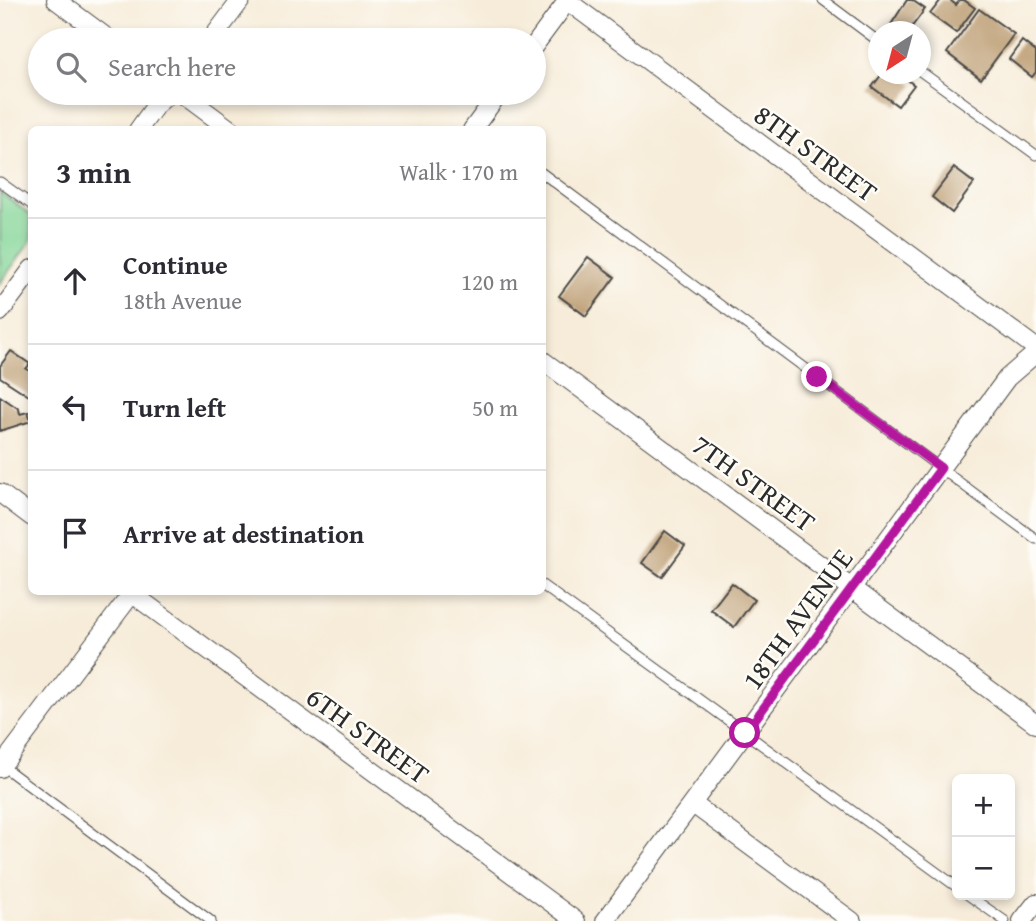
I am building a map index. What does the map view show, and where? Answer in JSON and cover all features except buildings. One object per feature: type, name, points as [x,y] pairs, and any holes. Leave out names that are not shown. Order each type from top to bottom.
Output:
[{"type":"street","points":[[56,0],[94,28]]},
{"type":"street","points":[[220,28],[242,0]]},
{"type":"street","points":[[546,29],[567,0]]},
{"type":"street","name":"8TH STREET","points":[[567,0],[1036,348]]},
{"type":"street","points":[[141,126],[156,105]]},
{"type":"street","points":[[197,105],[226,126]]},
{"type":"street","points":[[478,126],[491,105]]},
{"type":"street","points":[[0,312],[28,274]]},
{"type":"street","name":"18TH AVENUE","points":[[605,921],[1009,376],[1036,354]]},
{"type":"street","name":"7TH STREET","points":[[546,363],[1036,724]]},
{"type":"street","points":[[0,493],[28,514]]},
{"type":"street","points":[[1,766],[130,595]]},
{"type":"street","name":"6TH STREET","points":[[136,595],[576,921]]},
{"type":"street","points":[[692,804],[852,921]]},
{"type":"street","points":[[1022,921],[1036,903]]},
{"type":"lane","points":[[823,0],[868,33]]},
{"type":"lane","points":[[931,79],[1036,155]]},
{"type":"lane","points":[[546,176],[1036,539]]},
{"type":"lane","points":[[0,182],[28,202]]},
{"type":"lane","points":[[546,587],[952,883]]},
{"type":"lane","points":[[1,766],[211,921]]},
{"type":"lane","points":[[975,900],[1005,921]]},
{"type":"green space","points":[[0,192],[28,213],[28,245],[0,283]]},
{"type":"route","points":[[745,733],[941,468],[817,377]]}]
